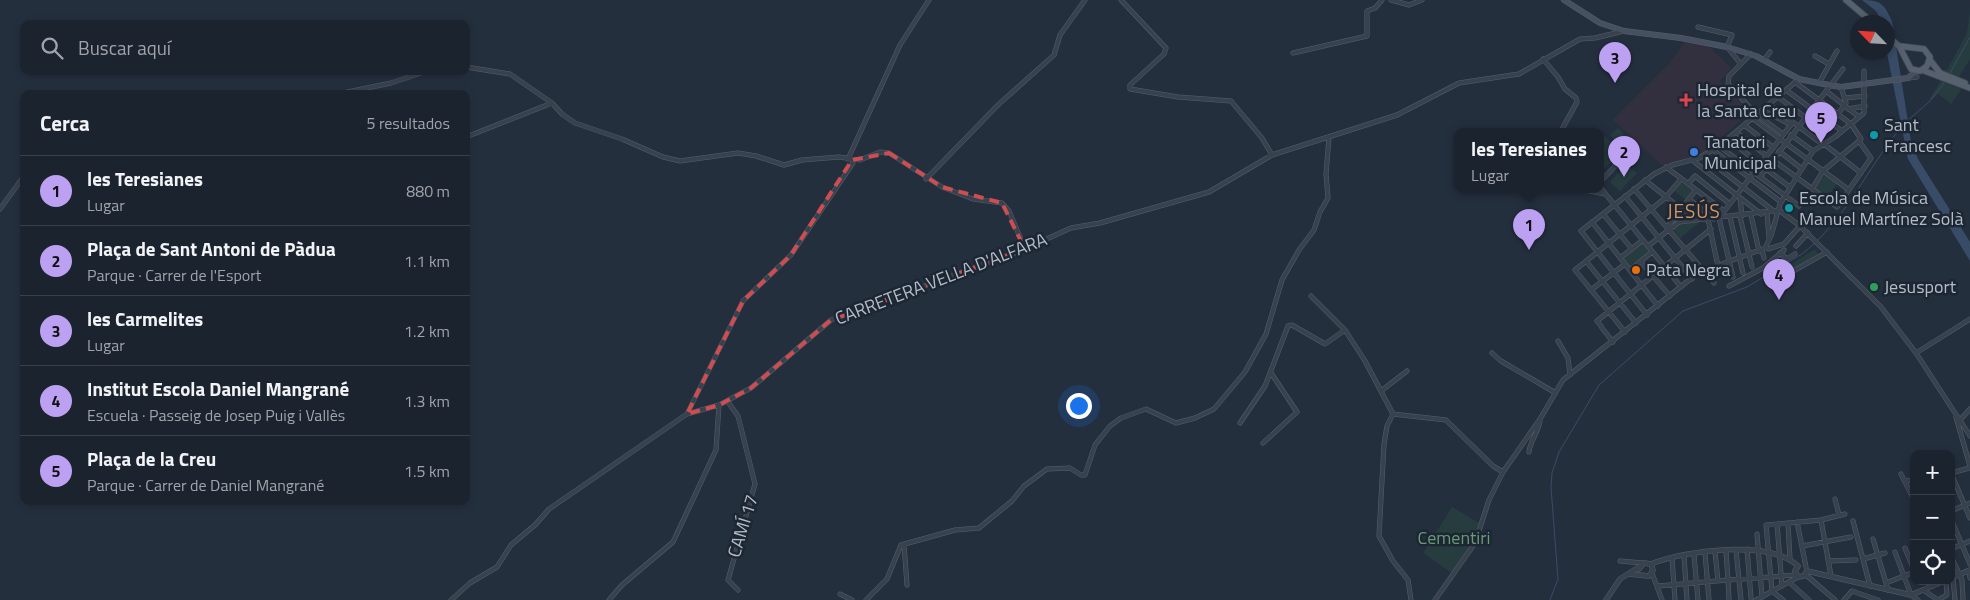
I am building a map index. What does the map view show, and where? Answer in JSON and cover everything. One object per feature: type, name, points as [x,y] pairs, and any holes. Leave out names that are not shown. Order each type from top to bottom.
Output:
[{"type":"main road","points":[[1564,0],[1600,23],[1624,31],[1681,38],[1727,47],[1764,60],[1797,80],[1840,86],[1892,80],[1917,73],[1930,60]]},
{"type":"main road","points":[[1846,0],[1864,15]]},
{"type":"main road","points":[[1895,43],[1906,57],[1908,66],[1904,77]]},
{"type":"main road","points":[[1898,46],[1924,49],[1940,73],[1970,86]]},
{"type":"main road","points":[[1906,57],[1913,48]]},
{"type":"main road","points":[[1908,66],[1917,73],[1970,86]]},
{"type":"street","points":[[850,159],[900,45],[929,0]]},
{"type":"street","points":[[926,178],[999,104],[1054,55],[1060,35],[1085,0]]},
{"type":"street","points":[[1122,0],[1165,44],[1166,48],[1164,54],[1130,85],[1130,89],[1178,97],[1230,101],[1262,138],[1272,155]]},
{"type":"street","points":[[1293,53],[1367,36],[1367,12],[1375,8],[1382,0]]},
{"type":"street","points":[[1391,0],[1409,5],[1422,0]]},
{"type":"street","points":[[1698,28],[1732,35],[1727,47],[1741,64]]},
{"type":"street","name":"CARRETERA VELLA D'ALFARA","points":[[451,600],[470,583],[497,567],[511,545],[535,525],[549,509],[687,414],[720,406],[751,388],[830,320],[1025,249],[1071,228],[1100,223],[1209,192],[1272,155],[1396,115],[1459,84],[1519,74],[1580,39],[1595,38],[1624,31]]},
{"type":"street","points":[[1819,83],[1837,51]]},
{"type":"street","points":[[1764,60],[1770,52]]},
{"type":"street","points":[[1751,54],[1728,78],[1728,84],[1756,114],[1783,134]]},
{"type":"street","points":[[1815,56],[1829,64]]},
{"type":"street","points":[[1543,59],[1565,89],[1576,98],[1577,102],[1563,128]]},
{"type":"street","points":[[470,68],[505,72],[552,103],[562,114],[575,123],[674,160],[700,159],[738,153],[756,156],[780,165],[802,160],[839,157],[863,160],[884,152],[905,162],[926,178],[964,196],[1002,203],[1009,211],[1025,249]]},
{"type":"street","points":[[1760,177],[1804,117],[1843,69]]},
{"type":"street","points":[[1435,600],[1475,542],[1489,500],[1503,472],[1540,419],[1554,392],[1563,380],[1704,271],[1760,251],[1770,240],[1781,202],[1813,151],[1842,132],[1864,113],[1864,71]]},
{"type":"street","points":[[357,90],[391,83],[415,75]]},
{"type":"street","points":[[1647,315],[1581,231],[1645,180],[1666,167],[1693,160],[1720,146],[1797,80],[1819,100],[1851,124],[1861,139],[1838,156],[1823,171],[1812,189]]},
{"type":"street","points":[[1762,110],[1798,126],[1818,141],[1844,105],[1845,98],[1840,86]]},
{"type":"street","points":[[1786,90],[1842,132]]},
{"type":"street","points":[[1826,91],[1859,117]]},
{"type":"street","points":[[1845,98],[1865,96]]},
{"type":"street","points":[[1778,97],[1825,132]]},
{"type":"street","points":[[470,135],[552,103]]},
{"type":"street","points":[[1769,104],[1792,124]]},
{"type":"street","points":[[1848,109],[1865,106]]},
{"type":"street","points":[[1752,118],[1849,190]]},
{"type":"street","points":[[1717,218],[1738,196],[1743,186],[1792,124]]},
{"type":"street","points":[[1744,125],[1773,148]]},
{"type":"street","points":[[1736,132],[1767,156]]},
{"type":"street","points":[[1791,135],[1813,151]]},
{"type":"street","points":[[866,600],[887,580],[900,546],[957,529],[979,528],[1045,470],[1070,468],[1084,476],[1090,465],[1095,445],[1110,426],[1122,418],[1146,409],[1172,422],[1180,423],[1202,416],[1216,407],[1243,375],[1265,336],[1282,280],[1299,250],[1314,230],[1320,212],[1328,200],[1326,174],[1330,137]]},
{"type":"street","points":[[1728,139],[1760,164]]},
{"type":"street","points":[[1772,160],[1837,206],[1871,158],[1858,141]]},
{"type":"street","points":[[1824,144],[1861,173]]},
{"type":"street","points":[[1720,146],[1799,206]]},
{"type":"street","points":[[1714,150],[1781,202]]},
{"type":"street","points":[[1779,151],[1802,169]]},
{"type":"street","points":[[1703,156],[1800,226],[1881,307],[1916,353],[1970,436]]},
{"type":"street","points":[[687,414],[743,300],[791,255],[853,163],[850,159]]},
{"type":"street","points":[[1693,160],[1760,214]]},
{"type":"street","points":[[1604,178],[1620,161]]},
{"type":"street","points":[[1666,167],[1724,211]]},
{"type":"street","points":[[1766,169],[1790,187]]},
{"type":"street","points":[[1688,184],[1695,176],[1730,204]]},
{"type":"street","points":[[1625,332],[1575,270],[1666,197],[1681,179]]},
{"type":"street","points":[[1645,180],[1695,220]]},
{"type":"street","points":[[0,209],[20,182]]},
{"type":"street","points":[[1634,189],[1714,283]]},
{"type":"street","points":[[1648,246],[1668,227],[1696,190]]},
{"type":"street","points":[[1600,193],[1605,194],[1614,204],[1681,287]]},
{"type":"street","points":[[1625,196],[1692,279]]},
{"type":"street","points":[[1738,196],[1748,255],[1752,267]]},
{"type":"street","points":[[1689,199],[1717,218],[1733,277]]},
{"type":"street","points":[[1668,227],[1679,222],[1777,211]]},
{"type":"street","points":[[1767,213],[1770,240]]},
{"type":"street","points":[[1603,214],[1632,249]]},
{"type":"street","points":[[1751,215],[1760,251],[1764,258]]},
{"type":"street","points":[[1730,217],[1738,259],[1743,273]]},
{"type":"street","points":[[1708,219],[1718,266]]},
{"type":"street","points":[[1592,222],[1658,306]]},
{"type":"street","points":[[1768,249],[1778,248],[1787,242],[1800,226]]},
{"type":"street","points":[[1613,342],[1597,321],[1710,230]]},
{"type":"street","points":[[1796,246],[1808,233]]},
{"type":"street","points":[[1620,258],[1643,240]]},
{"type":"street","points":[[1787,242],[1791,246]]},
{"type":"street","points":[[1729,286],[1763,268],[1782,251],[1787,259],[1795,254]]},
{"type":"street","points":[[1630,270],[1652,252]]},
{"type":"street","points":[[1788,274],[1827,252]]},
{"type":"street","points":[[1586,261],[1636,323]]},
{"type":"street","points":[[1641,262],[1670,296]]},
{"type":"street","points":[[1592,290],[1625,264]]},
{"type":"street","points":[[1311,296],[1345,330],[1365,360],[1394,414]]},
{"type":"street","points":[[1916,353],[1970,319]]},
{"type":"street","points":[[1240,423],[1264,389],[1286,330],[1290,325],[1325,344],[1345,330]]},
{"type":"street","points":[[1558,341],[1568,358],[1570,375]]},
{"type":"street","points":[[1492,353],[1501,361],[1554,392]]},
{"type":"street","points":[[1381,391],[1407,371]]},
{"type":"street","points":[[1262,443],[1297,412],[1271,373]]},
{"type":"street","name":"CAMÍ 17","points":[[728,402],[738,416],[755,484],[728,580],[738,590]]},
{"type":"street","points":[[609,600],[622,584],[673,542],[716,450],[720,406]]},
{"type":"street","points":[[1960,420],[1970,409]]},
{"type":"street","points":[[1394,414],[1449,421],[1493,466],[1503,472]]},
{"type":"street","points":[[1394,414],[1387,426],[1384,444],[1379,536],[1390,556],[1408,580],[1410,600]]},
{"type":"street","points":[[1955,472],[1970,467],[1956,415]]},
{"type":"street","points":[[1529,452],[1540,419]]},
{"type":"street","points":[[1901,474],[1912,495]]},
{"type":"street","points":[[1904,480],[1910,481]]},
{"type":"street","points":[[1955,482],[1970,518]]},
{"type":"street","points":[[1835,499],[1839,515]]},
{"type":"street","points":[[1955,509],[1970,503]]},
{"type":"street","points":[[1783,600],[1772,591],[1766,526],[1821,520],[1845,514]]},
{"type":"street","points":[[1821,520],[1831,576]]},
{"type":"street","points":[[1853,521],[1870,586]]},
{"type":"street","points":[[1797,522],[1806,571]]},
{"type":"street","points":[[1788,523],[1790,559]]},
{"type":"street","points":[[1777,524],[1782,586]]},
{"type":"street","points":[[1955,528],[1970,564]]},
{"type":"street","points":[[1757,534],[1760,578],[1759,598]]},
{"type":"street","points":[[1802,546],[1851,537]]},
{"type":"street","points":[[1873,539],[1888,590]]},
{"type":"street","points":[[1955,547],[1970,541]]},
{"type":"street","points":[[904,544],[907,585]]},
{"type":"street","points":[[1905,548],[1910,561]]},
{"type":"street","points":[[1747,549],[1751,598]]},
{"type":"street","points":[[1736,550],[1741,600]]},
{"type":"street","points":[[1627,574],[1640,574],[1651,571],[1664,559],[1705,552],[1758,550],[1790,559],[1806,571],[1835,600]]},
{"type":"street","points":[[1726,551],[1729,600]]},
{"type":"street","points":[[1705,552],[1709,600]]},
{"type":"street","points":[[1715,552],[1718,581]]},
{"type":"street","points":[[1895,552],[1911,595]]},
{"type":"street","points":[[1863,559],[1885,553]]},
{"type":"street","points":[[1694,554],[1698,600]]},
{"type":"street","points":[[1684,556],[1687,600]]},
{"type":"street","points":[[1672,558],[1675,600]]},
{"type":"street","points":[[1828,561],[1856,560]]},
{"type":"street","points":[[1620,561],[1635,562],[1651,571],[1662,600]]},
{"type":"street","points":[[1955,564],[1960,574],[1963,600]]},
{"type":"street","points":[[1606,600],[1615,585],[1640,565]]},
{"type":"street","points":[[1640,565],[1640,574]]},
{"type":"street","points":[[1797,576],[1796,569],[1798,566]]},
{"type":"street","points":[[1955,576],[1969,570],[1970,578]]},
{"type":"street","points":[[1759,598],[1806,571],[1911,595],[1918,600]]},
{"type":"street","points":[[1886,583],[1910,573]]},
{"type":"street","points":[[1657,585],[1797,576]]},
{"type":"street","points":[[1789,582],[1809,600]]},
{"type":"street","points":[[1907,600],[1911,595],[1934,585]]},
{"type":"street","points":[[1922,590],[1938,600],[1947,595],[1945,585]]},
{"type":"street","points":[[1953,585],[1955,600]]},
{"type":"street","points":[[1844,600],[1852,591],[1874,599],[1878,588]]},
{"type":"street","points":[[840,594],[852,600]]},
{"type":"highlighted area","points":[[889,153],[942,187],[1002,203],[1025,249],[831,320],[751,388],[719,405],[687,414],[743,301],[791,255],[852,160]]},
{"type":"shaded area","name":"Hospital de la Santa Creu","points":[[1685,42],[1708,46],[1731,68],[1720,81],[1750,112],[1704,153],[1662,165],[1613,120],[1668,65]]},
{"type":"green space","points":[[1970,10],[1970,59],[1959,77],[1961,90],[1951,104],[1938,94],[1932,100],[1930,98],[1940,82],[1940,70],[1947,70],[1967,33]]},
{"type":"green space","points":[[1618,128],[1633,144],[1625,151],[1610,135]]},
{"type":"green space","points":[[1604,135],[1621,153],[1604,168]]},
{"type":"green space","points":[[1626,165],[1637,173],[1620,191],[1610,182]]},
{"type":"green space","points":[[1825,175],[1837,184],[1827,198],[1815,190],[1815,187]]},
{"type":"green space","points":[[1680,182],[1693,191],[1686,200],[1673,190]]},
{"type":"green space","points":[[1701,221],[1680,238],[1672,228],[1680,223]]},
{"type":"green space","points":[[1643,242],[1650,252],[1629,267],[1623,258]]},
{"type":"green space","points":[[1815,249],[1818,254],[1781,275],[1780,271]]},
{"type":"green space","name":"Cementiri","points":[[1452,507],[1481,524],[1473,542],[1452,573],[1423,553]]},
{"type":"water","points":[[1862,0],[1878,2],[1889,15],[1878,15]]},
{"type":"water","points":[[1895,40],[1911,141],[1918,159],[1970,242],[1970,261],[1908,159],[1888,60],[1895,60]]},
{"type":"waterway","points":[[1950,73],[1970,37]]},
{"type":"waterway","points":[[1906,122],[1929,102],[1944,83]]},
{"type":"waterway","points":[[1818,240],[1852,199],[1881,154],[1903,125]]},
{"type":"waterway","points":[[1550,600],[1558,579],[1551,487],[1552,473],[1559,452],[1599,385],[1683,311],[1747,287],[1802,254],[1815,243]]},
{"type":"place","name":"les Carmelites","points":[[1615,83]]},
{"type":"place","name":"Hospital de la Santa Creu","points":[[1686,100]]},
{"type":"place","name":"Sant Francesc","points":[[1874,135]]},
{"type":"place","name":"Plaça de la Creu","points":[[1821,143]]},
{"type":"place","name":"Tanatori Municipal","points":[[1694,152]]},
{"type":"place","name":"Plaça de Sant Antoni de Pàdua","points":[[1624,177]]},
{"type":"place","name":"Escola de Música Manuel Martínez Solà","points":[[1789,208]]},
{"type":"place","name":"les Teresianes","points":[[1529,250]]},
{"type":"place","name":"Pata Negra","points":[[1636,270]]},
{"type":"place","name":"Jesusport","points":[[1874,287]]},
{"type":"place","name":"Institut Escola Daniel Mangrané","points":[[1779,300]]},
{"type":"district","name":"JESÚS","points":[[1694,211]]}]
